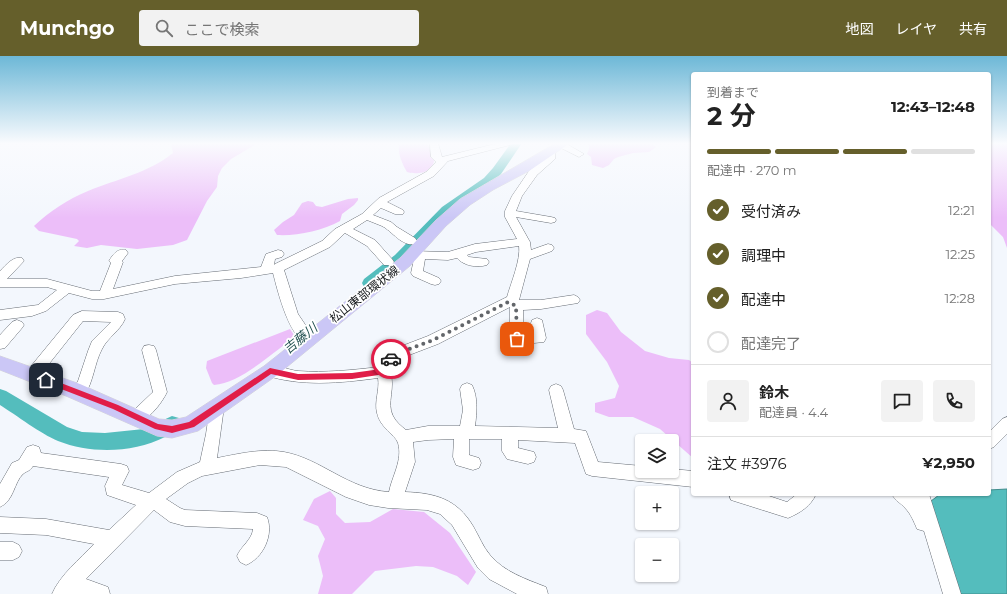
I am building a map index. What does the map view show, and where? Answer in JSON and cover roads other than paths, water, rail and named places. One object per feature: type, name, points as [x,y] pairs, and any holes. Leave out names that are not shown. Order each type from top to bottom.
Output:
[{"type":"main road","name":"松山東部環状線","points":[[0,363],[79,392],[137,418],[165,428],[191,425],[270,371],[305,335],[405,262],[414,250],[441,223],[465,202],[488,186],[524,168]]},
{"type":"street","points":[[0,283],[47,283],[92,295],[104,295],[175,280],[241,274],[272,269],[326,244],[345,229],[366,216],[379,203],[425,178],[434,168]]},
{"type":"street","points":[[535,248],[510,218],[510,213],[517,196],[533,173],[539,168]]},
{"type":"street","points":[[379,203],[399,212]]},
{"type":"street","points":[[510,213],[551,220]]},
{"type":"street","points":[[366,216],[387,224],[414,250],[448,256],[459,254],[475,248],[535,248]]},
{"type":"street","points":[[345,229],[371,243],[388,262]]},
{"type":"street","points":[[535,248],[519,274],[512,304],[517,341],[539,338],[537,323]]},
{"type":"street","points":[[414,250],[417,273],[434,280]]},
{"type":"street","points":[[104,295],[117,262],[115,261],[122,253]]},
{"type":"street","points":[[278,254],[270,257],[272,269],[283,290],[292,317],[305,335]]},
{"type":"street","points":[[459,254],[466,261],[483,262]]},
{"type":"street","points":[[0,278],[18,261]]},
{"type":"street","points":[[0,315],[42,308],[68,288]]},
{"type":"street","points":[[270,371],[298,377],[352,376],[383,372],[392,358],[399,353],[433,340],[512,304],[545,304],[574,300]]},
{"type":"street","points":[[32,375],[78,318],[82,316],[118,317],[118,323],[97,345],[93,353],[85,386],[79,392]]},
{"type":"street","points":[[0,344],[17,325]]},
{"type":"street","points":[[137,418],[156,399],[160,392],[147,354]]},
{"type":"street","points":[[383,372],[385,376],[386,390],[384,413],[389,422],[405,440],[406,462],[399,483],[396,499]]},
{"type":"street","points":[[468,389],[470,410],[461,457],[462,460],[473,463]]},
{"type":"street","points":[[556,390],[569,410],[567,435]]},
{"type":"street","points":[[207,468],[214,434],[217,408]]},
{"type":"street","points":[[991,440],[1007,424]]},
{"type":"street","points":[[405,440],[409,436],[418,434],[465,432],[581,436],[592,469],[691,479]]},
{"type":"street","points":[[510,433],[510,451],[513,454],[528,457]]},
{"type":"street","points":[[0,499],[18,468],[24,466],[31,455],[93,468],[122,470],[113,486],[113,490],[156,502],[176,516],[185,518],[257,521],[261,523],[261,535],[255,546],[246,556]]},
{"type":"street","points":[[65,588],[151,501],[176,481],[191,473],[207,468],[259,458],[285,459],[369,497],[433,503],[447,509],[458,518],[485,562],[497,574],[538,594]]},
{"type":"street","points":[[743,496],[788,510],[797,505],[806,496]]},
{"type":"street","points":[[904,496],[913,504],[929,534],[935,541]]},
{"type":"street","points":[[922,496],[952,594]]},
{"type":"street","points":[[0,525],[46,527],[112,540]]},
{"type":"street","points":[[65,588],[101,594]]},
{"type":"water","points":[[1007,489],[1007,594],[961,594],[951,573],[931,501],[938,496],[991,496],[991,490]]},
{"type":"waterway","name":"吉藤川","points":[[369,283],[400,258],[447,210],[488,181],[499,168]]},
{"type":"waterway","name":"吉藤川","points":[[0,396],[62,434],[82,440],[105,441],[146,437],[172,424]]}]
